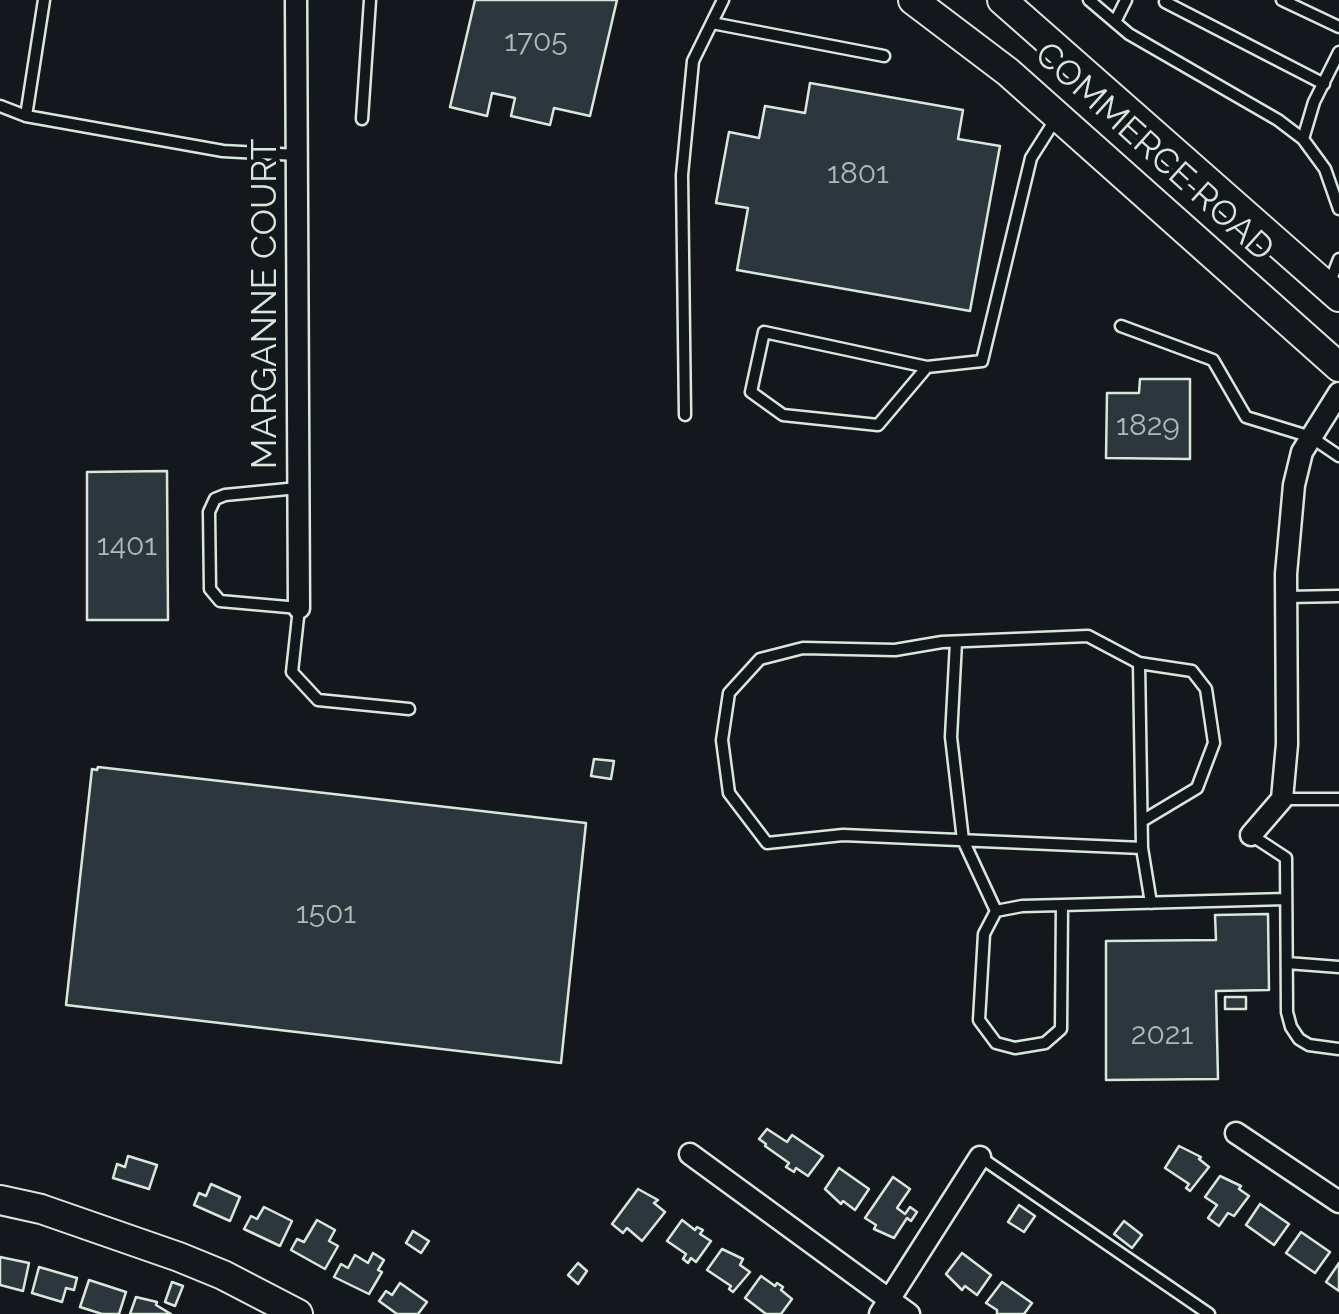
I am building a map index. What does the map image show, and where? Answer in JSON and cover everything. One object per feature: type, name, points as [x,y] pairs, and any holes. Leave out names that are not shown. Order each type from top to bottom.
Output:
[{"type":"main road","name":"COMMERCE ROAD","points":[[914,0],[977,46],[1058,115],[1339,366]]},
{"type":"main road","name":"COMMERCE ROAD","points":[[1002,0],[1334,293]]},
{"type":"main road","points":[[0,1200],[179,1257],[298,1314]]},
{"type":"street","name":"MARGANNE COURT","points":[[296,0],[299,608]]},
{"type":"street","points":[[1251,835],[1282,799],[1287,744],[1286,597],[1294,485],[1302,452],[1339,394]]},
{"type":"street","points":[[1236,1132],[1339,1202]]},
{"type":"street","points":[[690,1154],[885,1307],[910,1314]]},
{"type":"street","points":[[885,1307],[980,1156]]},
{"type":"lane","points":[[26,116],[44,0]]},
{"type":"lane","points":[[362,119],[370,0]]},
{"type":"lane","points":[[685,415],[682,176],[693,61],[723,0]]},
{"type":"lane","points":[[1089,0],[1130,34],[1278,120],[1303,140],[1325,169],[1339,209]]},
{"type":"lane","points":[[1116,22],[1126,0]]},
{"type":"lane","points":[[1166,0],[1324,84]]},
{"type":"lane","points":[[1282,0],[1339,27]]},
{"type":"lane","points":[[712,22],[884,56]]},
{"type":"lane","points":[[1303,140],[1314,102],[1339,52]]},
{"type":"lane","points":[[0,106],[26,116],[223,151],[296,155]]},
{"type":"lane","points":[[927,367],[878,425],[784,415],[751,392],[764,332],[927,367],[982,361],[1032,158],[1058,115]]},
{"type":"lane","points":[[1334,293],[1339,259]]},
{"type":"lane","points":[[1121,326],[1213,360],[1246,417],[1311,437],[1339,456]]},
{"type":"lane","points":[[298,488],[225,494],[215,499],[209,512],[210,590],[220,601],[299,608],[292,672],[318,700],[409,709]]},
{"type":"lane","points":[[1286,597],[1339,596]]},
{"type":"lane","points":[[1142,822],[1197,788],[1214,743],[1206,689],[1192,672],[1139,663],[1088,636],[956,642],[894,650],[803,648],[760,660],[729,693],[722,740],[729,793],[767,842],[843,835],[1142,848]]},
{"type":"lane","points":[[956,642],[952,737],[964,840],[996,911]]},
{"type":"lane","points":[[1139,663],[1142,848],[1150,902]]},
{"type":"lane","points":[[1282,799],[1339,799]]},
{"type":"lane","points":[[1251,835],[1286,858],[1291,1027],[1298,1039],[1309,1045],[1339,1049]]},
{"type":"lane","points":[[996,911],[1062,905],[1286,899]]},
{"type":"lane","points":[[996,911],[984,934],[980,1020],[996,1043],[1015,1048],[1045,1043],[1061,1029],[1062,905]]},
{"type":"lane","points":[[1287,964],[1339,967]]},
{"type":"lane","points":[[980,1156],[1210,1314]]},
{"type":"building","points":[[475,0],[617,0],[590,116],[554,108],[550,125],[511,116],[515,98],[492,93],[487,116],[450,107]]},
{"type":"building","points":[[810,83],[963,110],[958,139],[1000,146],[970,311],[737,270],[748,208],[716,203],[729,132],[759,138],[765,106],[805,113]]},
{"type":"building","points":[[1140,379],[1190,379],[1190,459],[1106,458],[1107,393],[1139,393]]},
{"type":"building","points":[[167,471],[168,620],[87,620],[87,472]]},
{"type":"building","points":[[594,759],[614,761],[611,779],[591,776]]},
{"type":"building","points":[[92,769],[586,823],[561,1063],[66,1005]]},
{"type":"building","points":[[1268,914],[1269,990],[1216,991],[1218,1079],[1106,1080],[1106,941],[1216,940],[1215,915]]},
{"type":"building","points":[[1225,997],[1246,997],[1246,1009],[1225,1009]]},
{"type":"building","points":[[767,1129],[787,1142],[792,1135],[823,1156],[808,1176],[786,1167],[789,1163],[765,1146],[759,1139]]},
{"type":"building","points":[[1179,1146],[1201,1157],[1209,1167],[1190,1191],[1186,1188],[1189,1184],[1165,1168]]},
{"type":"building","points":[[128,1156],[157,1165],[149,1189],[113,1178],[117,1164],[125,1167]]},
{"type":"building","points":[[839,1168],[869,1189],[855,1210],[843,1201],[841,1204],[825,1189]]},
{"type":"building","points":[[1220,1176],[1241,1186],[1239,1189],[1249,1196],[1234,1216],[1228,1213],[1219,1226],[1208,1218],[1217,1205],[1205,1197]]},
{"type":"building","points":[[893,1177],[910,1189],[897,1208],[905,1214],[910,1207],[917,1212],[911,1221],[907,1218],[894,1238],[874,1229],[876,1225],[865,1218]]},
{"type":"building","points":[[211,1184],[240,1197],[230,1221],[194,1205],[199,1193],[206,1196]]},
{"type":"building","points":[[638,1189],[658,1200],[654,1203],[665,1212],[642,1241],[627,1228],[623,1233],[612,1224]]},
{"type":"building","points":[[1260,1204],[1289,1224],[1274,1245],[1246,1225]]},
{"type":"building","points":[[1019,1205],[1035,1216],[1024,1232],[1008,1222]]},
{"type":"building","points":[[264,1207],[292,1221],[280,1246],[244,1229],[251,1216],[257,1219]]},
{"type":"building","points":[[317,1220],[335,1230],[329,1241],[338,1246],[325,1269],[291,1250],[297,1239],[304,1242]]},
{"type":"building","points":[[682,1220],[695,1230],[703,1230],[700,1234],[711,1241],[696,1262],[691,1258],[688,1263],[683,1259],[686,1254],[667,1241]]},
{"type":"building","points":[[1124,1221],[1142,1235],[1132,1248],[1114,1234]]},
{"type":"building","points":[[413,1231],[429,1241],[421,1253],[406,1243]]},
{"type":"building","points":[[1301,1232],[1330,1252],[1315,1273],[1286,1253]]},
{"type":"building","points":[[722,1249],[743,1259],[740,1265],[750,1272],[733,1292],[731,1286],[707,1270]]},
{"type":"building","points":[[373,1253],[384,1260],[378,1270],[382,1272],[369,1294],[334,1277],[341,1264],[348,1268],[355,1255],[368,1263]]},
{"type":"building","points":[[962,1253],[991,1275],[977,1295],[965,1286],[962,1290],[946,1274]]},
{"type":"building","points":[[0,1257],[29,1263],[23,1291],[0,1285]]},
{"type":"building","points":[[578,1263],[587,1271],[578,1284],[568,1275]]},
{"type":"building","points":[[1339,1263],[1339,1291],[1326,1282]]},
{"type":"building","points":[[39,1267],[77,1278],[74,1290],[66,1288],[62,1302],[32,1293]]},
{"type":"building","points":[[761,1276],[783,1287],[781,1290],[792,1299],[781,1314],[766,1314],[745,1298]]},
{"type":"building","points":[[89,1280],[126,1292],[119,1314],[102,1314],[80,1307]]},
{"type":"building","points":[[172,1282],[183,1286],[175,1306],[165,1302]]},
{"type":"building","points":[[1002,1282],[1032,1303],[1024,1314],[997,1314],[986,1303]]},
{"type":"building","points":[[400,1283],[427,1302],[418,1314],[397,1314],[379,1301],[386,1291],[392,1295]]},
{"type":"building","points":[[136,1297],[157,1302],[171,1314],[130,1314]]}]
